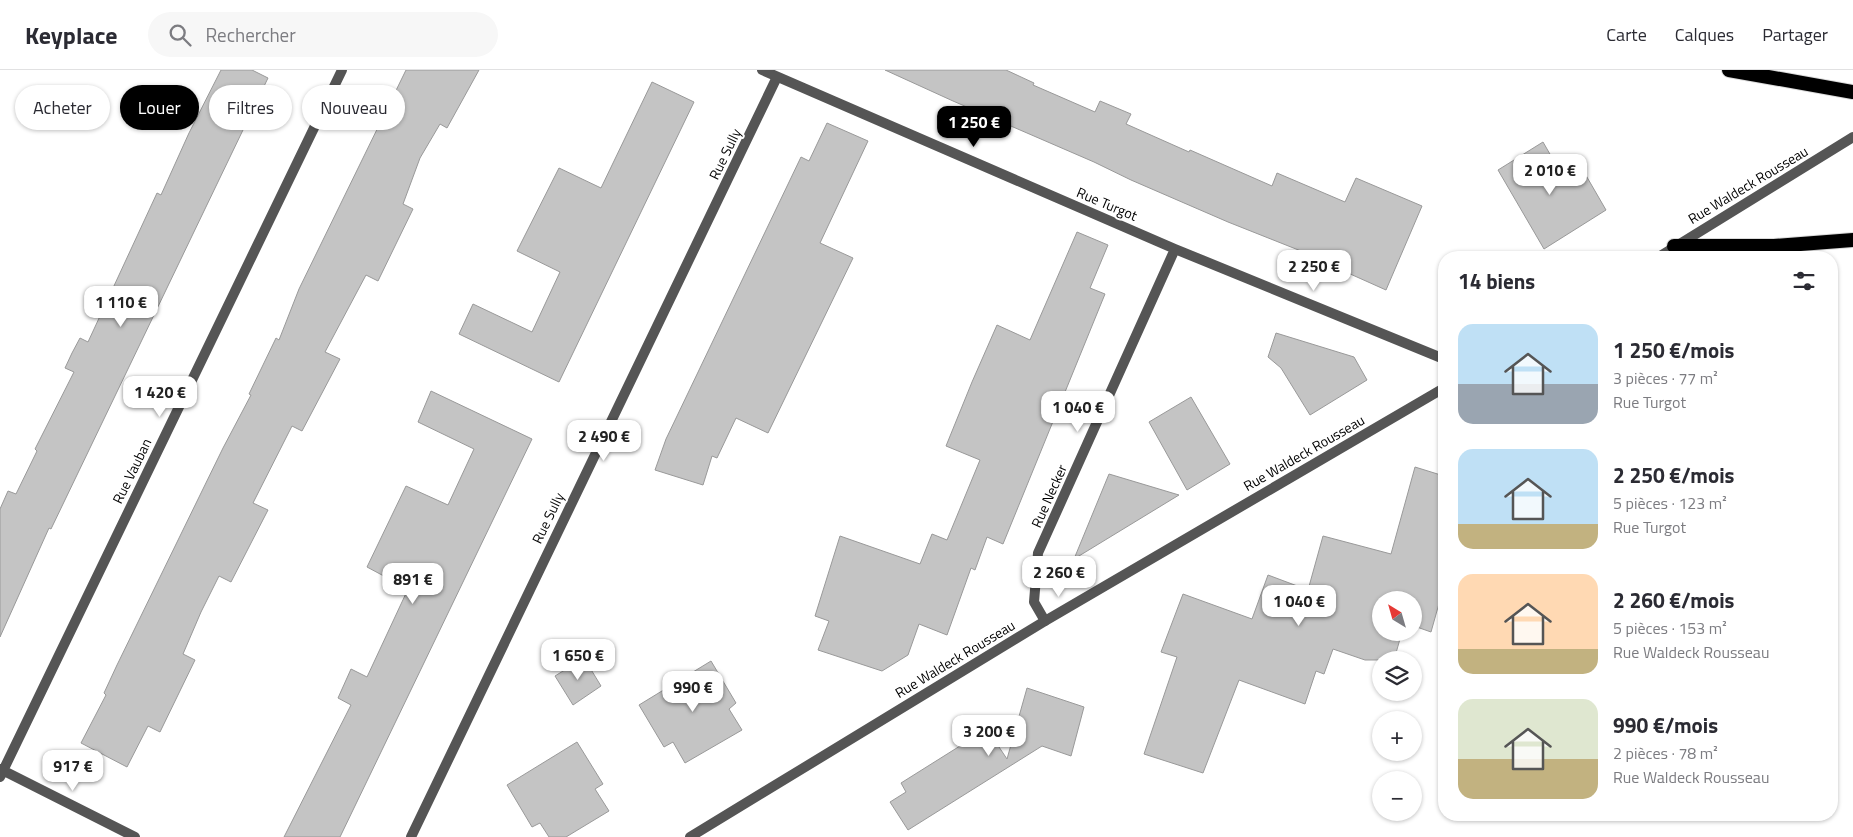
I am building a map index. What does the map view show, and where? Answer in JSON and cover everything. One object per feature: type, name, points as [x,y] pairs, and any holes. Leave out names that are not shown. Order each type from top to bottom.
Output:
[{"type":"highway","points":[[1728,70],[1853,92]]},
{"type":"highway","points":[[1674,246],[1774,246],[1853,240]]},
{"type":"street","name":"Rue Vauban","points":[[1,772],[342,70]]},
{"type":"street","name":"Rue Turgot","points":[[762,70],[1175,249],[1438,357]]},
{"type":"street","name":"Rue Sully","points":[[411,837],[777,77]]},
{"type":"street","name":"Rue Waldeck Rousseau","points":[[1667,251],[1853,137]]},
{"type":"street","name":"Rue Necker","points":[[1045,621],[1034,602],[1038,552],[1175,249]]},
{"type":"street","name":"Rue Waldeck Rousseau","points":[[690,837],[1045,621],[1438,392]]},
{"type":"street","points":[[1,772],[135,837]]},
{"type":"building","points":[[221,70],[252,70],[268,78],[265,85],[213,85]]},
{"type":"building","points":[[406,70],[479,70],[447,128],[440,124],[420,158],[403,204],[413,209],[378,281],[366,275],[325,352],[340,359],[302,431],[292,426],[253,503],[268,510],[231,582],[219,576],[201,612],[183,654],[195,660],[160,732],[148,726],[127,767],[81,743],[106,695],[104,693],[117,665],[223,448],[251,395],[249,394],[276,338],[279,340],[299,289],[377,130],[405,130],[405,85],[399,85]]},
{"type":"building","points":[[885,70],[1006,70],[1034,83],[1033,85],[1095,112],[1100,101],[1131,114],[1126,124],[1272,186],[1277,173],[1345,202],[1356,178],[1422,206],[1386,290],[1301,251],[1131,180]]},
{"type":"building","points":[[652,82],[694,102],[559,382],[459,334],[473,304],[532,332],[560,272],[517,251],[559,168],[601,188]]},
{"type":"building","points":[[209,94],[209,130],[243,130],[51,529],[49,528],[0,637],[0,509],[8,491],[16,494],[37,451],[35,449],[74,372],[65,368],[72,353],[80,338],[88,342],[157,193],[161,195],[191,130],[199,130],[199,113]]},
{"type":"building","points":[[827,123],[868,141],[820,243],[853,258],[768,433],[736,418],[717,458],[712,456],[703,485],[655,470],[666,439],[801,157],[809,161]]},
{"type":"building","points":[[1543,142],[1566,182],[1584,172],[1606,210],[1544,249],[1498,170]]},
{"type":"building","points":[[1077,232],[1108,245],[1090,288],[1105,294],[1003,544],[987,537],[975,570],[971,568],[947,635],[919,624],[908,655],[882,671],[818,650],[829,621],[815,616],[840,536],[920,564],[932,534],[947,540],[980,460],[946,446],[972,382],[997,325],[1030,340]]},
{"type":"building","points":[[1276,333],[1354,357],[1367,380],[1310,415],[1281,368],[1268,357]]},
{"type":"building","points":[[431,391],[532,439],[340,837],[284,837],[351,705],[338,698],[351,669],[367,677],[408,589],[367,567],[406,486],[448,505],[474,449],[418,422]]},
{"type":"building","points":[[1191,397],[1230,464],[1187,490],[1149,422]]},
{"type":"building","points":[[1415,467],[1438,474],[1438,607],[1431,632],[1422,629],[1422,591],[1372,591],[1372,641],[1399,641],[1397,651],[1372,651],[1372,660],[1365,660],[1333,649],[1324,674],[1316,671],[1305,704],[1239,680],[1203,773],[1144,754],[1177,657],[1161,652],[1183,594],[1252,619],[1268,575],[1308,590],[1323,536],[1391,554]]},
{"type":"building","points":[[1109,474],[1179,495],[1074,559]]},
{"type":"building","points":[[584,658],[601,686],[573,705],[555,676]]},
{"type":"building","points":[[711,661],[736,703],[729,709],[742,730],[685,763],[673,742],[664,747],[639,705]]},
{"type":"building","points":[[1027,688],[1084,707],[1071,756],[1042,746],[908,830],[890,802],[906,792],[901,783],[987,729],[1007,759]]},
{"type":"building","points":[[577,742],[603,784],[595,789],[609,811],[566,837],[549,837],[540,823],[532,827],[507,785]]}]
